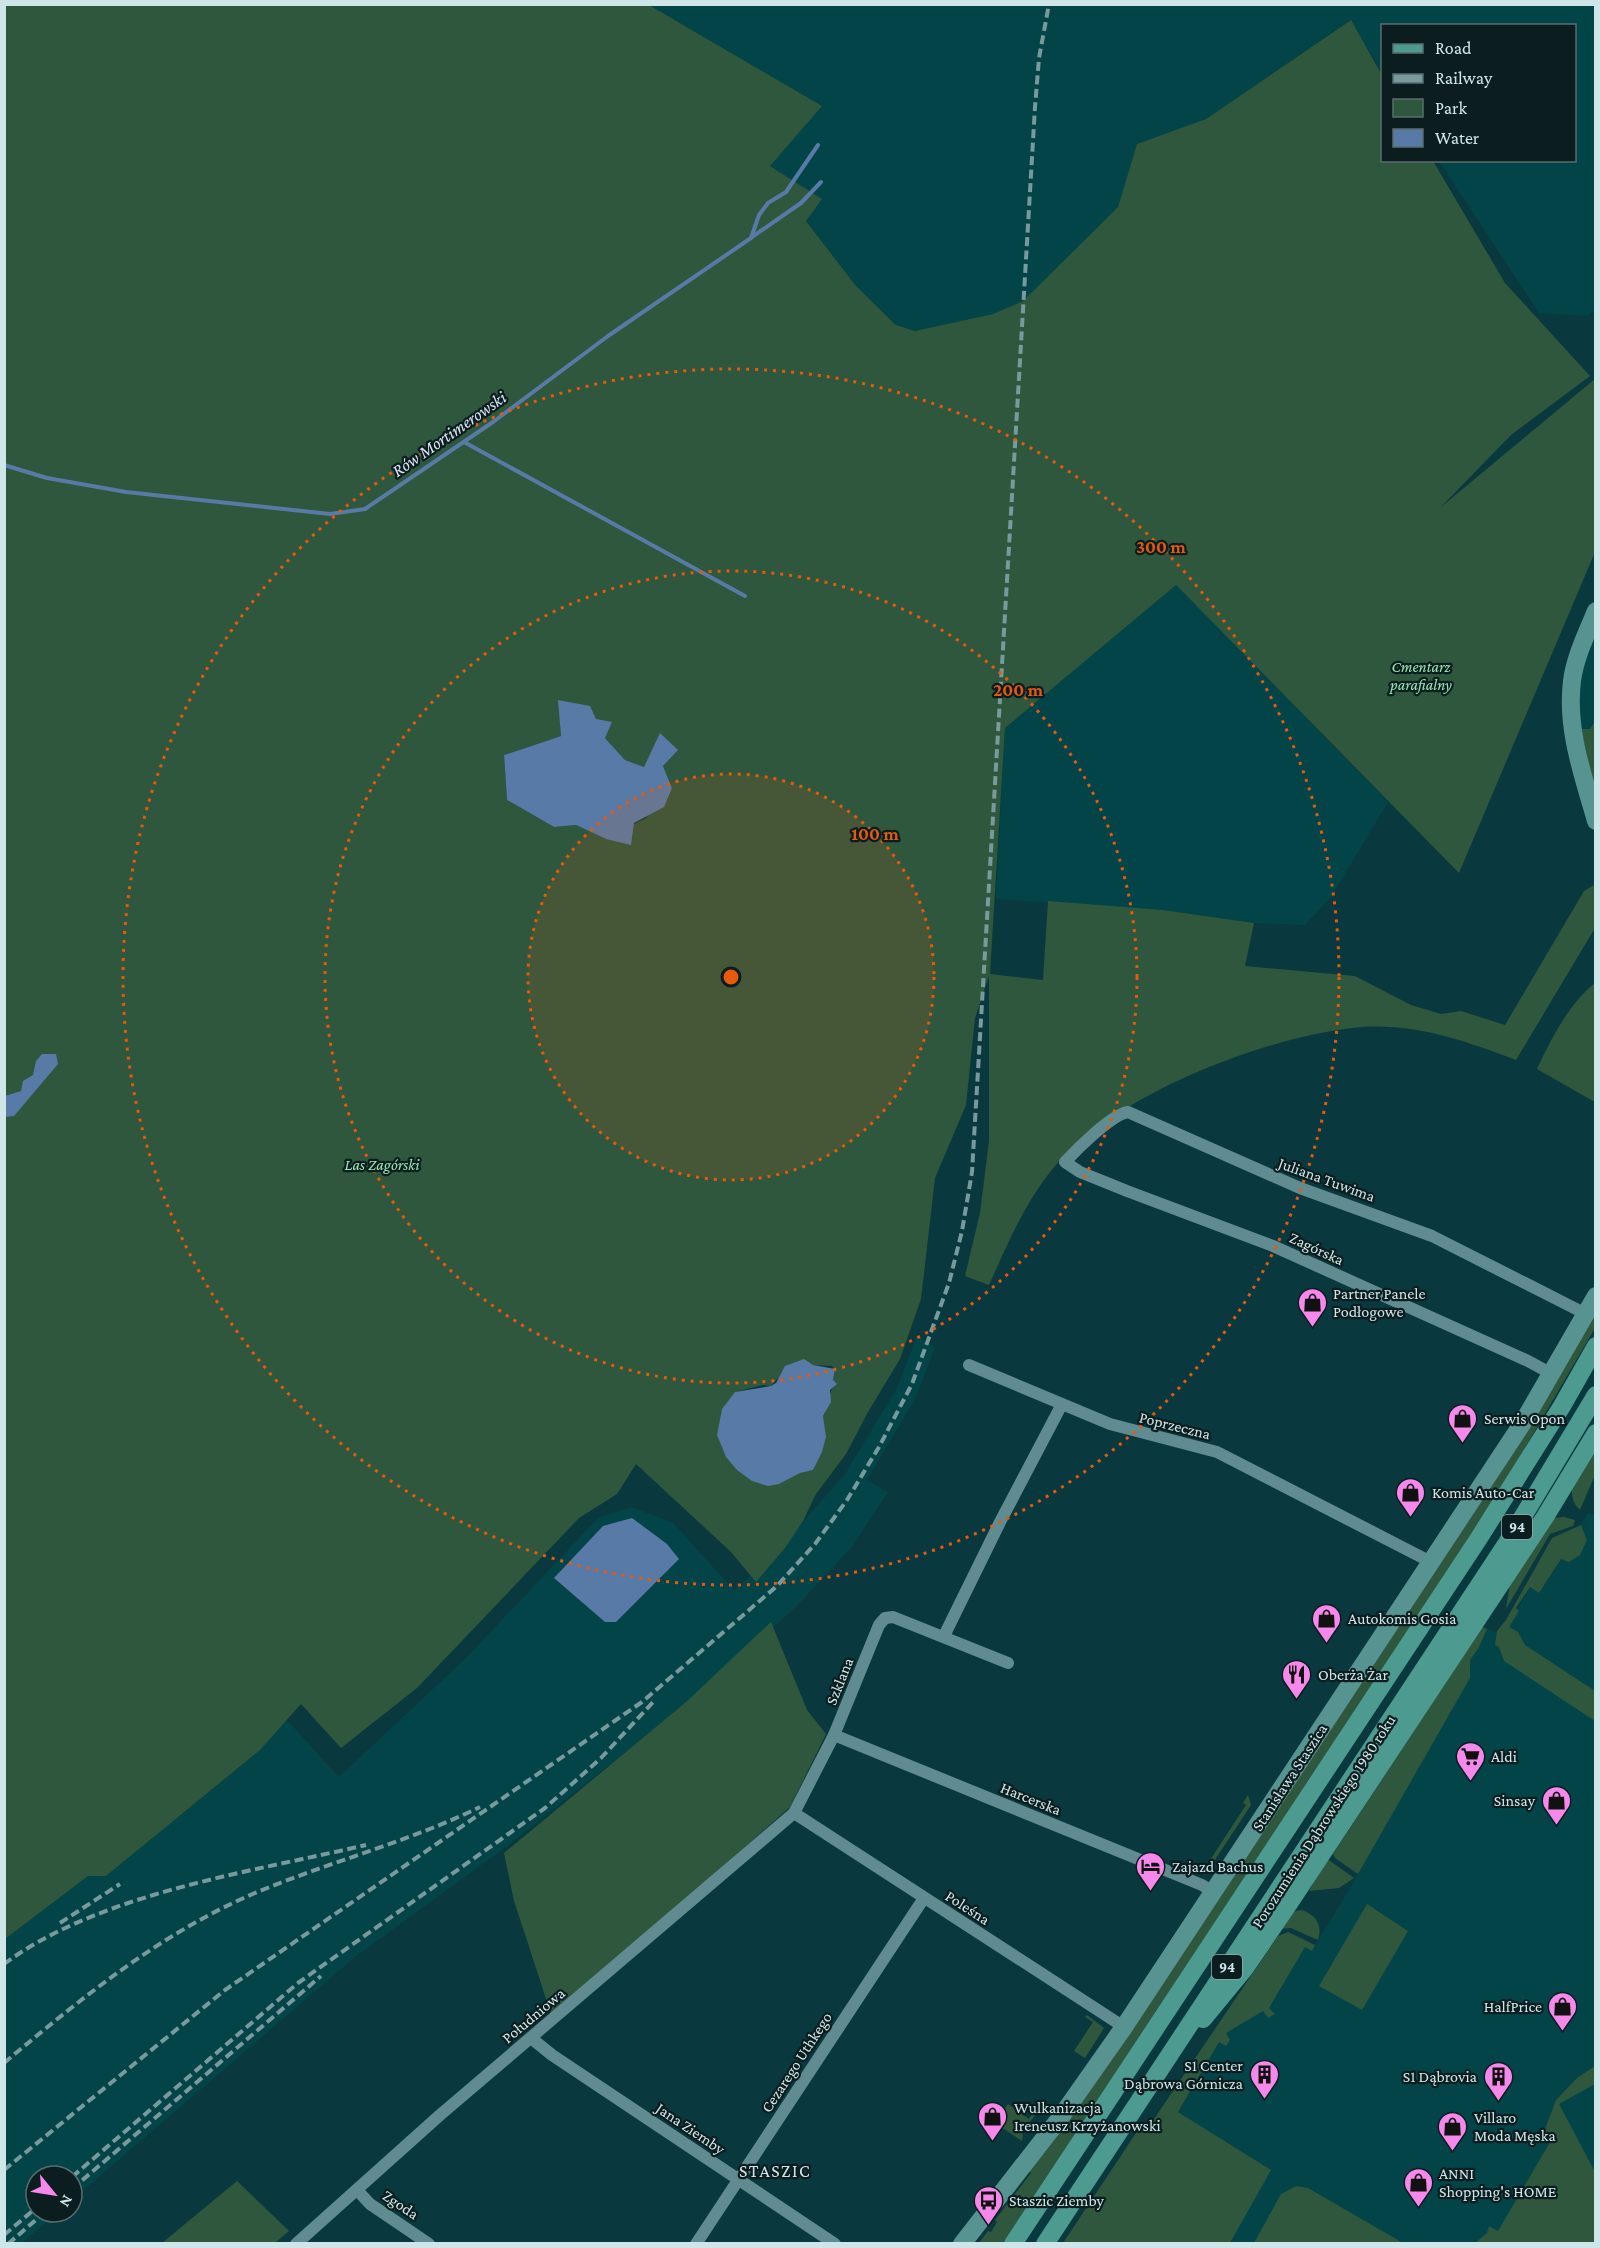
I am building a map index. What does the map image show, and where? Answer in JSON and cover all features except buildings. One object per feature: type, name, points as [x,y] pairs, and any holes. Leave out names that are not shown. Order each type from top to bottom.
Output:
[{"type":"main road","name":"Porozumienia Dąbrowskiego 1980 roku","points":[[1013,2244],[1485,1529],[1562,1406],[1596,1346]]},
{"type":"main road","name":"Porozumienia Dąbrowskiego 1980 roku","points":[[1045,2244],[1507,1543],[1596,1395]]},
{"type":"main road","points":[[1165,2060],[1211,2010],[1245,1968],[1545,1517],[1596,1433]]},
{"type":"street","points":[[1596,611],[1575,669],[1571,700],[1574,742],[1596,821]]},
{"type":"street","name":"Juliana Tuwima","points":[[1065,1162],[1084,1143],[1120,1114],[1128,1112],[1292,1185],[1432,1236],[1586,1314]]},
{"type":"street","name":"Zagórska","points":[[1065,1162],[1080,1172],[1126,1191],[1273,1246],[1528,1360],[1552,1374]]},
{"type":"street","name":"Stanisława Staszica","points":[[962,2244],[1060,2118],[1124,2027],[1431,1562],[1552,1374],[1596,1296]]},
{"type":"street","name":"Poprzeczna","points":[[969,1365],[1061,1406],[1125,1429],[1216,1452],[1431,1562]]},
{"type":"street","points":[[944,1636],[1061,1406]]},
{"type":"street","name":"Szklana","points":[[794,1813],[834,1735],[879,1625],[885,1617],[893,1617],[944,1636],[1008,1663]]},
{"type":"street","name":"Harcerska","points":[[834,1735],[1202,1885],[1213,1892]]},
{"type":"street","name":"Poleśna","points":[[794,1813],[1124,2027]]},
{"type":"street","name":"Południowa","points":[[296,2244],[531,2038],[794,1813]]},
{"type":"street","name":"Cezarego Uthkego","points":[[696,2244],[924,1898]]},
{"type":"street","name":"Jana Ziemby","points":[[531,2038],[835,2244]]},
{"type":"street","name":"Zgoda","points":[[357,2190],[370,2204],[429,2244]]},
{"type":"shaded area","points":[[649,5],[1595,5],[1595,310],[1587,316],[1539,313],[1440,162],[1576,162],[1576,24],[1381,24],[1381,69],[1350,20],[1206,119],[1137,144],[1118,207],[1023,301],[993,314],[915,331],[897,325],[856,286],[806,220],[822,199],[770,166],[821,106]]},
{"type":"shaded area","points":[[1176,585],[1388,802],[1331,897],[1305,925],[1254,923],[1163,910],[996,899],[1005,728]]},
{"type":"shaded area","points":[[1595,630],[1595,721],[1590,729],[1581,729],[1579,686]]},
{"type":"shaded area","points":[[917,1336],[935,1347],[916,1397],[867,1480],[888,1492],[852,1547],[796,1607],[691,1700],[506,1847],[355,1957],[84,2190],[84,2164],[24,2164],[24,2224],[44,2224],[22,2243],[5,2244],[5,1939],[88,1876],[106,1876],[260,1750],[286,1719],[339,1777],[467,1657],[598,1518],[632,1507],[673,1523],[734,1590],[772,1557],[845,1474],[897,1388]]},
{"type":"shaded area","name":"S1 Dąbrovia","points":[[1588,1513],[1595,1514],[1595,2188],[1497,2244],[1217,2243],[1169,2114],[1274,1957],[1302,1942],[1314,1947],[1361,1870],[1355,1829],[1482,1627],[1503,1635],[1530,1587],[1539,1593],[1561,1559],[1580,1555],[1587,1540],[1581,1525]]},
{"type":"green space","name":"Las Zagórski","points":[[4,5],[649,5],[822,106],[770,166],[822,199],[806,221],[856,286],[896,325],[915,331],[993,314],[1023,301],[1118,207],[1137,144],[1206,119],[1351,20],[1381,73],[1381,162],[1434,162],[1505,283],[1590,376],[1511,435],[1441,507],[1596,378],[1595,552],[1459,873],[1176,585],[1005,728],[990,974],[1043,980],[1048,901],[1163,910],[1254,923],[1245,966],[1355,976],[1411,1005],[1441,1014],[1461,1011],[1505,1025],[1584,891],[1594,885],[1595,928],[1516,1060],[1435,1034],[1394,1027],[1373,1027],[1316,1034],[1276,1044],[1192,1074],[1151,1094],[1114,1116],[1081,1140],[1055,1166],[1026,1208],[989,1285],[965,1276],[980,1213],[989,1141],[989,976],[975,1018],[966,1105],[935,1178],[921,1299],[900,1359],[846,1454],[816,1494],[803,1521],[785,1548],[756,1582],[731,1552],[636,1464],[617,1494],[579,1518],[417,1688],[341,1748],[301,1704],[260,1750],[106,1876],[88,1876],[5,1939]],"holes":[[[559,700],[596,720],[605,738],[625,760],[643,767],[677,750],[663,766],[672,788],[646,818],[606,839],[576,825],[554,827],[507,800],[504,755],[561,736]],[[813,1365],[832,1366],[835,1370],[833,1380],[836,1383],[823,1416],[824,1439],[813,1470],[800,1472],[779,1484],[735,1392],[763,1385],[771,1386],[777,1379]]]},
{"type":"green space","points":[[1595,721],[1595,793],[1581,729],[1590,729]]},
{"type":"green space","points":[[1595,983],[1596,1099],[1593,1101],[1537,1069],[1569,1011]]},
{"type":"green space","points":[[1595,1312],[1595,1328],[1502,1487],[1003,2243],[978,2244],[988,2231],[991,2232],[997,2222],[995,2220],[1031,2173],[1028,2170]]},
{"type":"green space","points":[[1595,1442],[1595,1475],[1580,1510],[1574,1502],[1573,1485],[1580,1467]]},
{"type":"green space","points":[[1564,1517],[1575,1520],[1573,1526],[1550,1534],[1506,1609],[1510,1583],[1554,1518]]},
{"type":"green space","points":[[1581,1525],[1587,1540],[1580,1555],[1569,1562],[1561,1559],[1539,1593],[1530,1587],[1516,1608],[1519,1611],[1509,1627],[1518,1632],[1525,1645],[1595,1691],[1595,1721],[1504,1661],[1499,1647],[1495,1645],[1497,1631],[1506,1620],[1552,1538]]},
{"type":"green space","points":[[771,1622],[807,1710],[826,1734],[790,1807],[552,2017],[514,1901],[504,1853],[685,1703]]},
{"type":"green space","points":[[1482,1627],[1487,1629],[1470,1660],[1470,1678],[1358,1874],[1335,1858],[1333,1854]]},
{"type":"green space","points":[[1248,1795],[1251,1805],[1205,1875],[1196,1871],[1205,1868],[1246,1805],[1243,1803]]},
{"type":"green space","points":[[1326,1858],[1354,1878],[1339,1888],[1309,1891]]},
{"type":"green space","points":[[1367,1904],[1408,1931],[1362,2010],[1319,1986]]},
{"type":"green space","points":[[1301,1910],[1311,1914],[1317,1921],[1320,1930],[1318,1940],[1291,1928],[1280,1929],[1292,1912]]},
{"type":"green space","points":[[1288,1932],[1315,1945],[1312,1951],[1305,1947],[1269,2008],[1275,2014],[1268,2018],[1263,2011],[1226,2033],[1230,2040],[1226,2046],[1219,2042],[1178,2112],[1271,2170],[1230,2243],[1063,2243],[1138,2130],[1152,2122],[1278,1936]]},
{"type":"green space","points":[[1087,2015],[1104,2028],[1085,2058],[1074,2051],[1093,2022],[1085,2017]]},
{"type":"green space","points":[[1595,2066],[1595,2084],[1559,2104],[1595,2172],[1595,2243],[1475,2243],[1487,2233],[1489,2226],[1498,2231],[1553,2137],[1544,2132],[1556,2100],[1577,2078]]},
{"type":"green space","points":[[1008,2104],[1029,2119],[1039,2104],[1047,2110],[1039,2110],[1023,2131],[1022,2141],[995,2123]]},
{"type":"green space","points":[[237,2181],[289,2231],[275,2243],[162,2243]]},
{"type":"green space","points":[[1296,2186],[1308,2188],[1403,2243],[1254,2243],[1281,2194]]},
{"type":"water","points":[[558,700],[590,706],[596,719],[612,722],[605,738],[625,760],[644,767],[660,733],[678,750],[663,766],[672,788],[664,807],[634,823],[631,845],[606,839],[576,825],[554,827],[507,800],[504,755],[561,736]]},
{"type":"water","points":[[42,1054],[56,1054],[58,1064],[14,1116],[5,1117],[5,1096],[21,1091],[23,1081],[33,1075],[36,1061]]},
{"type":"water","points":[[804,1359],[813,1365],[835,1369],[833,1380],[837,1384],[830,1390],[831,1402],[823,1416],[826,1437],[822,1452],[813,1470],[800,1473],[779,1484],[768,1486],[752,1481],[737,1470],[726,1457],[717,1435],[722,1409],[735,1392],[771,1386],[776,1383],[785,1366]]},
{"type":"water","points":[[632,1518],[667,1544],[679,1559],[616,1622],[605,1622],[554,1578],[603,1526]]},
{"type":"waterway","name":"Rów Mortimerowski","points":[[4,465],[47,478],[126,492],[330,514],[365,509],[493,422],[608,336],[751,238],[759,215],[768,203],[786,192],[818,145]]},
{"type":"waterway","points":[[752,237],[801,203],[821,182]]},
{"type":"waterway","points":[[464,442],[745,596]]},
{"type":"railway","points":[[4,2170],[225,1990],[642,1702],[777,1586],[815,1544],[847,1500],[879,1447],[912,1384],[949,1283],[962,1231],[972,1172],[1035,107],[1039,58],[1049,4]]},
{"type":"railway","points":[[84,2167],[298,1983],[545,1808],[601,1758],[655,1700]]},
{"type":"railway","points":[[4,2063],[124,1968],[187,1927],[220,1909],[283,1882],[425,1831],[480,1807]]},
{"type":"railway","points":[[4,1964],[42,1940],[85,1919],[130,1902],[226,1876],[366,1845]]},
{"type":"railway","points":[[60,1923],[120,1884]]},
{"type":"railway","points":[[84,2179],[321,1976]]},
{"type":"railway","points":[[4,2235],[24,2218]]},
{"type":"railway","points":[[8,2244],[31,2224]]},
{"type":"place","name":"Partner Panele Podłogowe","points":[[1312,1328]]},
{"type":"place","name":"Serwis Opon","points":[[1463,1444]]},
{"type":"place","name":"Komis Auto-Car","points":[[1411,1518]]},
{"type":"place","name":"Autokomis Gosia","points":[[1327,1644]]},
{"type":"place","name":"Oberża Żar","points":[[1297,1700]]},
{"type":"place","name":"Aldi","points":[[1470,1782]]},
{"type":"place","name":"Sinsay","points":[[1556,1826]]},
{"type":"place","name":"Zajazd Bachus","points":[[1151,1892]]},
{"type":"place","name":"HalfPrice","points":[[1563,2032]]},
{"type":"place","name":"S1 Center Dąbrowa Górnicza","points":[[1264,2100]]},
{"type":"place","name":"S1 Dąbrovia","points":[[1498,2102]]},
{"type":"place","name":"Wulkanizacja Ireneusz Krzyżanowski","points":[[993,2142]]},
{"type":"place","name":"Villaro Moda Męska","points":[[1453,2152]]},
{"type":"place","name":"ANNI Shopping's HOME","points":[[1418,2208]]},
{"type":"place","name":"Staszic Ziemby","points":[[988,2226]]},
{"type":"district","name":"STASZIC","points":[[775,2171]]},
{"type":"park label","name":"Cmentarz parafialny","points":[[1421,675]]}]
